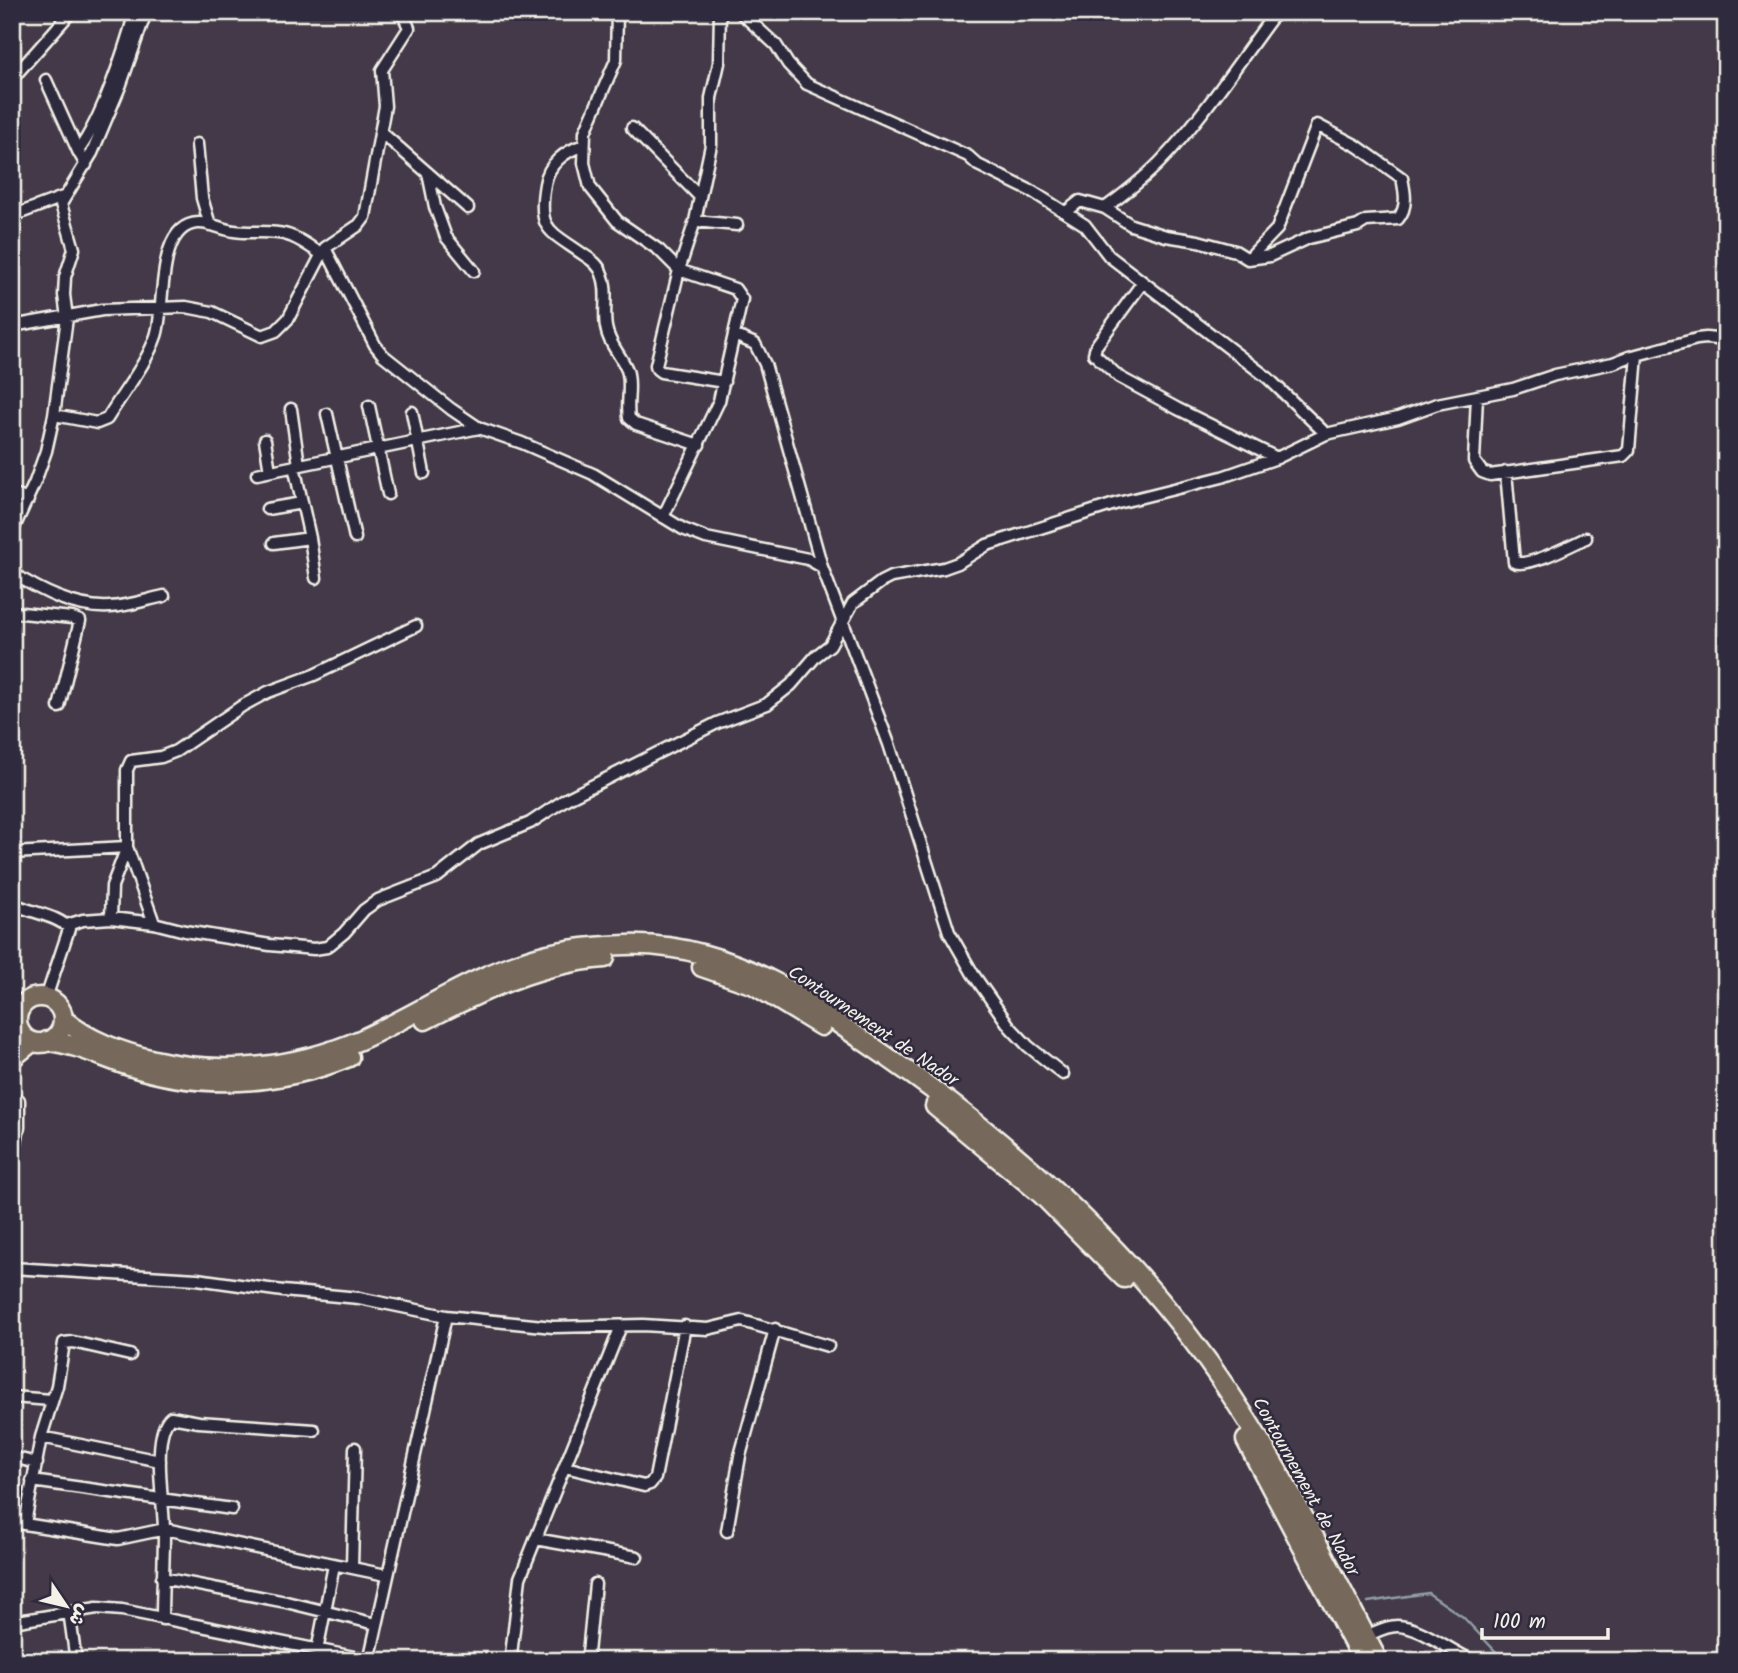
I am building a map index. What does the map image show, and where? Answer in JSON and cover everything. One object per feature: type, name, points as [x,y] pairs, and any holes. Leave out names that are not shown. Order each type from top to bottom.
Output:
[{"type":"highway","name":"Contournement de Nador","points":[[63,1018],[84,1035],[133,1055],[210,1068],[249,1068],[288,1063],[326,1053],[362,1039],[474,981],[528,959],[579,947],[631,944],[683,950],[734,963],[781,985],[913,1074],[981,1125],[1050,1185],[1114,1249],[1174,1318],[1228,1391],[1277,1469],[1359,1633],[1363,1661]]},
{"type":"highway","name":"Contournement de Nador","points":[[28,1038],[76,1045],[129,1066],[168,1076],[209,1081],[249,1081],[290,1075],[329,1065],[508,980],[571,961],[622,956],[657,958],[709,969],[754,985],[818,1024],[939,1108],[1032,1186],[1105,1257],[1164,1325],[1238,1428],[1378,1661]]},
{"type":"highway","points":[[12,1058],[28,1038],[56,1036],[63,1018],[54,1002],[36,997],[26,1001],[19,1010],[17,1020],[28,1038]]},
{"type":"street","points":[[12,79],[71,12]]},
{"type":"street","points":[[78,150],[88,138],[104,101],[135,12]]},
{"type":"street","points":[[12,533],[28,500],[46,450],[54,415],[66,318],[65,277],[74,249],[61,204],[86,165],[121,84],[146,12]]},
{"type":"street","points":[[12,326],[102,310],[186,307],[212,312],[254,333],[268,335],[280,328],[288,319],[323,251],[359,225],[365,217],[373,165],[382,133],[385,106],[382,70],[408,30],[409,25],[402,12]]},
{"type":"street","points":[[617,12],[616,60],[585,132],[584,163],[590,187],[617,221],[659,250],[679,270],[739,292],[742,299],[719,401],[663,517]]},
{"type":"street","points":[[720,12],[719,63],[711,99],[711,145],[695,221],[679,270],[657,369],[661,372],[724,382]]},
{"type":"street","points":[[740,12],[776,45],[788,64],[807,83],[968,156],[978,165],[1085,225],[1109,256],[1268,377],[1326,434]]},
{"type":"street","points":[[1105,208],[1133,188],[1161,161],[1196,120],[1276,12]]},
{"type":"street","points":[[46,80],[86,165]]},
{"type":"street","points":[[1066,212],[1080,201],[1105,208],[1131,225],[1166,236],[1177,236],[1236,251],[1248,259],[1270,256],[1309,238],[1358,226],[1366,221],[1398,219],[1404,212],[1405,192],[1402,178],[1357,146],[1317,125],[1277,229],[1248,259]]},
{"type":"street","points":[[632,128],[700,197]]},
{"type":"street","points":[[382,133],[468,208]]},
{"type":"street","points":[[197,144],[202,198],[210,225]]},
{"type":"street","points":[[584,145],[566,153],[553,165],[546,177],[541,211],[543,220],[548,229],[593,261],[601,271],[605,284],[606,329],[628,372],[629,418],[636,424],[699,445]]},
{"type":"street","points":[[428,173],[435,207],[446,237],[474,271]]},
{"type":"street","points":[[12,202],[15,215],[63,197]]},
{"type":"street","points":[[695,221],[737,225]]},
{"type":"street","points":[[54,415],[97,423],[107,419],[156,337],[168,255],[174,237],[187,226],[198,223],[223,230],[280,233],[323,251],[383,355],[479,428],[522,443],[593,474],[693,534],[770,553],[808,559],[822,567]]},
{"type":"street","points":[[1143,282],[1096,346],[1094,354],[1119,377],[1277,457]]},
{"type":"street","points":[[734,335],[755,344],[765,364],[822,567],[904,788],[949,932],[994,1007],[1010,1027],[1028,1046],[1063,1074]]},
{"type":"street","points":[[46,998],[67,929],[83,920],[111,918],[154,923],[270,945],[314,949],[327,947],[344,933],[364,910],[378,900],[437,877],[479,845],[530,823],[588,787],[717,723],[768,704],[805,672],[816,656],[830,645],[853,603],[891,577],[958,564],[987,545],[1006,538],[1118,503],[1222,477],[1277,457],[1326,434],[1398,418],[1437,404],[1513,389],[1555,375],[1613,363],[1697,339],[1726,340]]},
{"type":"street","points":[[1477,396],[1474,461],[1485,474],[1628,454],[1637,355]]},
{"type":"street","points":[[369,406],[388,495]]},
{"type":"street","points":[[291,409],[296,465],[316,578]]},
{"type":"street","points":[[412,412],[424,473]]},
{"type":"street","points":[[327,414],[355,538]]},
{"type":"street","points":[[257,474],[479,428]]},
{"type":"street","points":[[265,440],[270,471]]},
{"type":"street","points":[[1506,472],[1514,562],[1520,564],[1586,538]]},
{"type":"street","points":[[12,494],[28,500]]},
{"type":"street","points":[[267,509],[302,503]]},
{"type":"street","points":[[274,543],[310,538]]},
{"type":"street","points":[[12,573],[53,594],[88,606],[114,607],[164,596]]},
{"type":"street","points":[[12,611],[80,621],[59,707]]},
{"type":"street","points":[[154,923],[127,847],[127,770],[131,761],[161,757],[176,751],[242,706],[268,692],[314,675],[416,626]]},
{"type":"street","points":[[12,853],[127,847]]},
{"type":"street","points":[[111,918],[112,886],[127,847]]},
{"type":"street","points":[[12,903],[30,912],[61,921],[67,929]]},
{"type":"street","points":[[12,1163],[19,1127],[19,1100]]},
{"type":"street","points":[[12,1268],[197,1279],[359,1298],[446,1315],[553,1327],[685,1326],[715,1329],[742,1321],[828,1346]]},
{"type":"street","points":[[12,1622],[97,1608],[122,1610],[369,1661],[446,1315]]},
{"type":"street","points":[[513,1661],[511,1655],[515,1605],[520,1578],[621,1326]]},
{"type":"street","points":[[565,1467],[643,1486],[650,1484],[655,1478],[685,1326]]},
{"type":"street","points":[[727,1531],[740,1457],[775,1329]]},
{"type":"street","points":[[25,1523],[41,1437],[55,1391],[65,1342],[130,1355]]},
{"type":"street","points":[[13,1399],[51,1400]]},
{"type":"street","points":[[162,1619],[164,1529],[160,1500],[160,1461],[164,1426],[171,1417],[199,1422],[314,1430]]},
{"type":"street","points":[[41,1437],[160,1461]]},
{"type":"street","points":[[352,1567],[355,1448]]},
{"type":"street","points":[[12,1457],[37,1464]]},
{"type":"street","points":[[32,1481],[232,1509]]},
{"type":"street","points":[[12,1522],[118,1539],[164,1529],[386,1575]]},
{"type":"street","points":[[535,1539],[637,1557]]},
{"type":"street","points":[[317,1651],[334,1565]]},
{"type":"street","points":[[162,1578],[286,1602],[376,1624]]},
{"type":"street","points":[[583,1661],[588,1653],[595,1584]]},
{"type":"street","points":[[69,1612],[76,1661]]},
{"type":"street","points":[[1359,1633],[1399,1625],[1411,1628],[1474,1661]]},
{"type":"waterway","points":[[1368,1602],[1428,1593],[1463,1617],[1499,1655],[1511,1661]]}]
